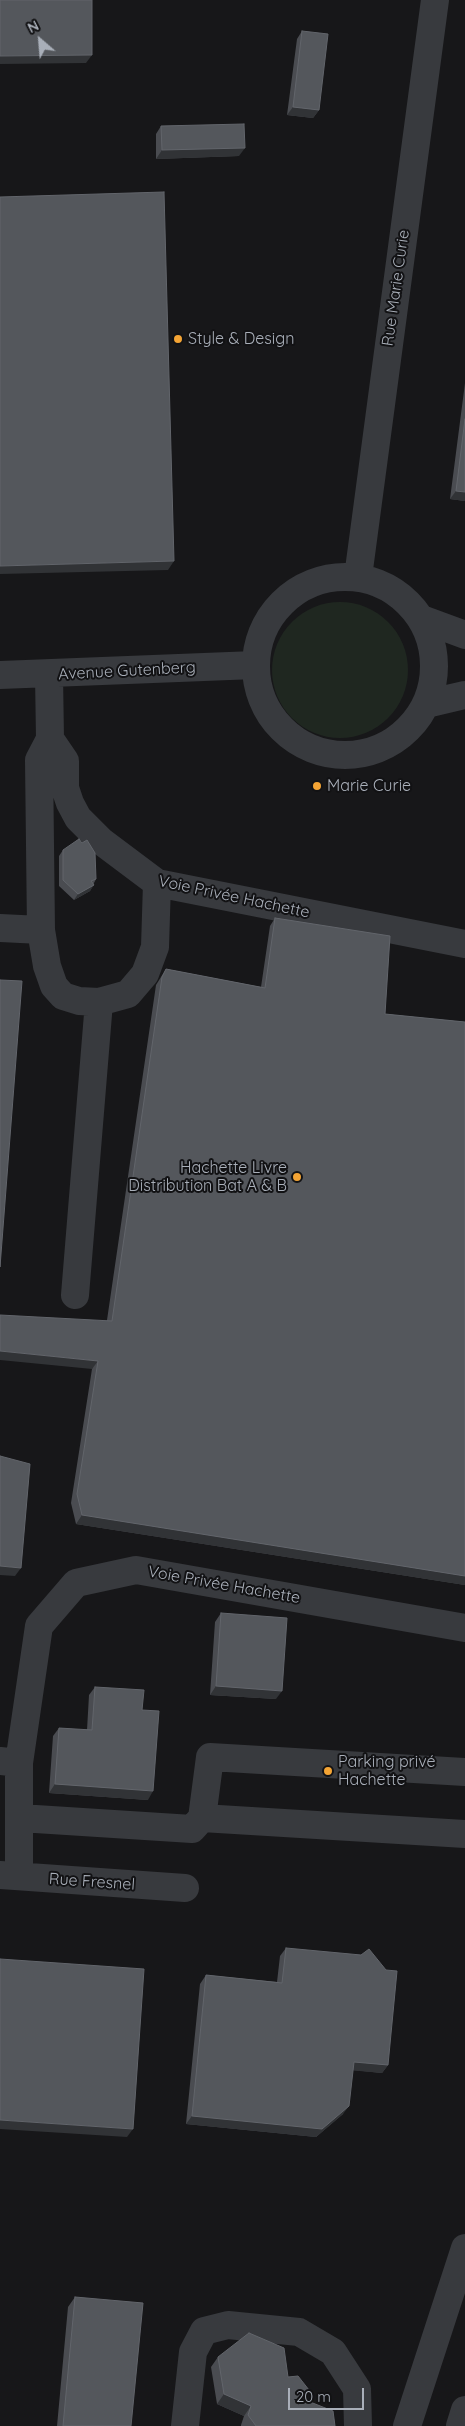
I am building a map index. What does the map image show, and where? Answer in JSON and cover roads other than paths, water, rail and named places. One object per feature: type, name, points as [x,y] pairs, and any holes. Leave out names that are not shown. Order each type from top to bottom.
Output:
[{"type":"street","name":"Rue Marie Curie","points":[[358,577],[435,0]]},
{"type":"street","points":[[358,577],[383,584],[405,599],[422,619],[432,643],[434,674],[426,704],[409,729],[384,747],[355,755],[325,753],[296,742],[274,721],[259,694],[255,664],[260,634],[276,608],[299,588],[328,578],[358,577]]},
{"type":"street","points":[[422,619],[465,635]]},
{"type":"street","name":"Avenue Gutenberg","points":[[0,676],[255,664]]},
{"type":"street","points":[[49,675],[50,739],[39,760],[41,930],[47,966],[54,986],[63,996],[79,1001],[99,1002],[128,994],[145,974],[155,947],[157,883]]},
{"type":"street","points":[[426,704],[465,695]]},
{"type":"street","name":"Voie Privée Hachette","points":[[50,739],[64,761],[65,788],[78,818],[101,841],[157,883],[465,944]]},
{"type":"street","points":[[0,928],[41,930]]},
{"type":"street","points":[[75,1295],[99,1002]]},
{"type":"street","name":"Voie Privée Hachette","points":[[10,1876],[13,1808],[9,1762],[39,1626],[76,1583],[136,1570],[465,1628]]},
{"type":"street","points":[[13,1808],[192,1829],[202,1818],[210,1757],[465,1772]]},
{"type":"street","points":[[202,1818],[465,1834]]},
{"type":"street","name":"Rue Fresnel","points":[[10,1876],[185,1888]]},
{"type":"street","points":[[407,2426],[465,2248]]},
{"type":"street","points":[[185,2426],[193,2352],[204,2331],[228,2325],[300,2332],[333,2352],[357,2389],[358,2426]]},
{"type":"street","points":[[460,2426],[465,2410]]},
{"type":"place","name":"Style & Design","points":[[178,339]]},
{"type":"place","name":"Marie Curie","points":[[317,786]]},
{"type":"place","name":"Hachette Livre Distribution Bat A & B","points":[[297,1177]]},
{"type":"place","name":"Parking privé Hachette","points":[[328,1771]]}]
